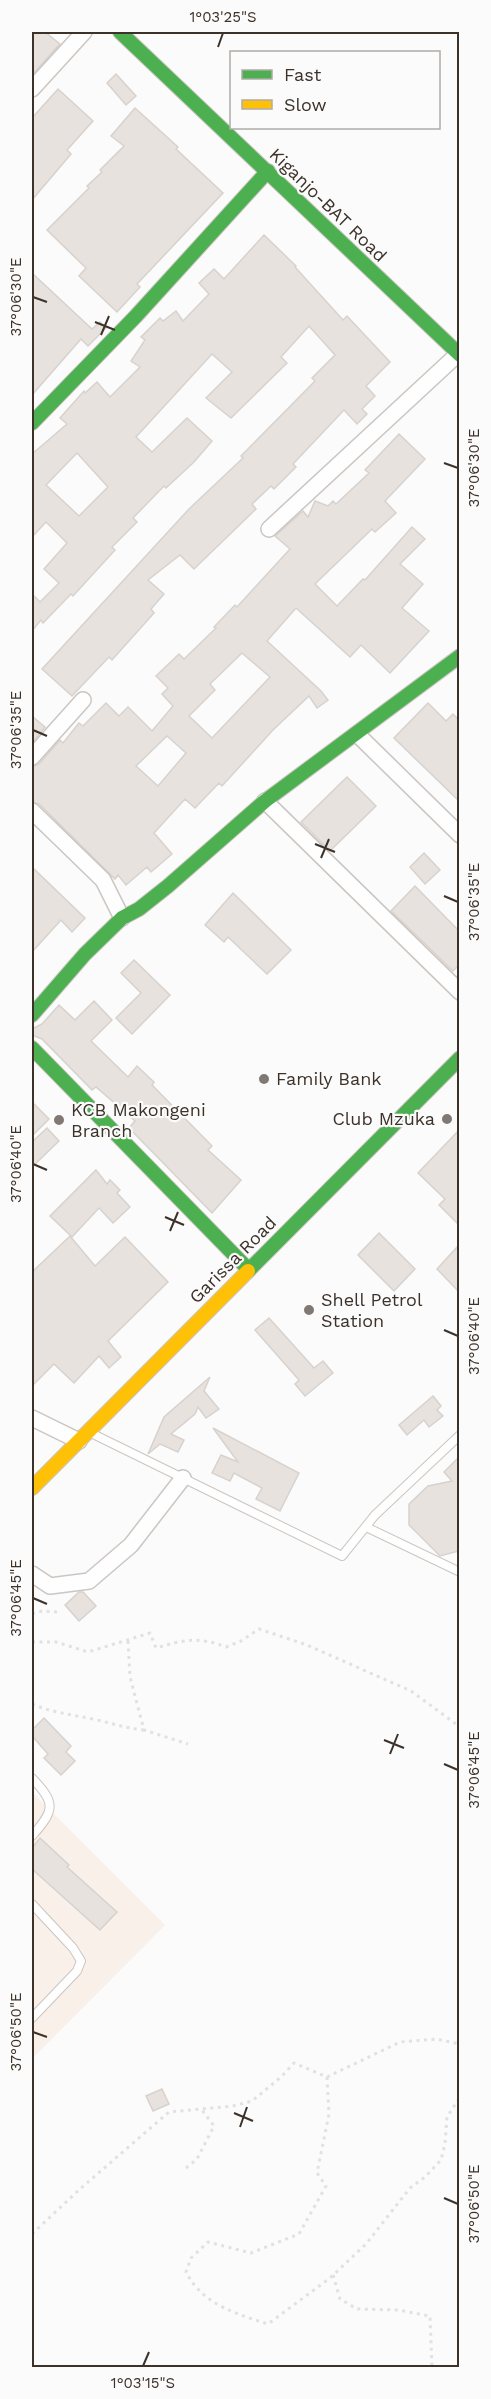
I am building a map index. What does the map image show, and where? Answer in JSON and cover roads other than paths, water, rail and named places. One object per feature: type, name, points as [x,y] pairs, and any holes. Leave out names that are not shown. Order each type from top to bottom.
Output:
[{"type":"main road","name":"Kiganjo-BAT Road","points":[[120,32],[459,354]]},
{"type":"main road","points":[[32,423],[136,316],[268,171]]},
{"type":"main road","points":[[32,1015],[85,954],[122,918],[161,892],[265,801],[459,656]]},
{"type":"main road","points":[[32,1048],[249,1270]]},
{"type":"main road","name":"Garissa Road","points":[[32,1488],[459,1058]]},
{"type":"street","points":[[32,89],[84,32]]},
{"type":"street","points":[[268,529],[459,354]]},
{"type":"street","points":[[32,757],[83,700]]},
{"type":"street","points":[[357,734],[459,835]]},
{"type":"street","points":[[265,801],[459,992]]},
{"type":"street","points":[[32,811],[103,880],[122,918]]},
{"type":"street","points":[[32,1418],[84,1436]]},
{"type":"street","points":[[32,1574],[50,1586],[89,1581],[131,1545],[183,1478]]},
{"type":"lane","points":[[84,1436],[183,1478],[342,1556],[375,1515],[459,1435]]},
{"type":"lane","points":[[366,1527],[459,1572]]},
{"type":"lane","points":[[32,1778],[49,1798],[50,1805],[44,1823],[32,1836]]},
{"type":"lane","points":[[32,1904],[73,1948],[81,1962],[77,1971],[32,2018]]},
{"type":"place","name":"Family Bank","points":[[264,1079]]},
{"type":"place","name":"Club Mzuka","points":[[447,1119]]},
{"type":"place","name":"KCB Makongeni Branch","points":[[59,1120]]},
{"type":"place","name":"Shell Petrol Station","points":[[309,1310]]}]
